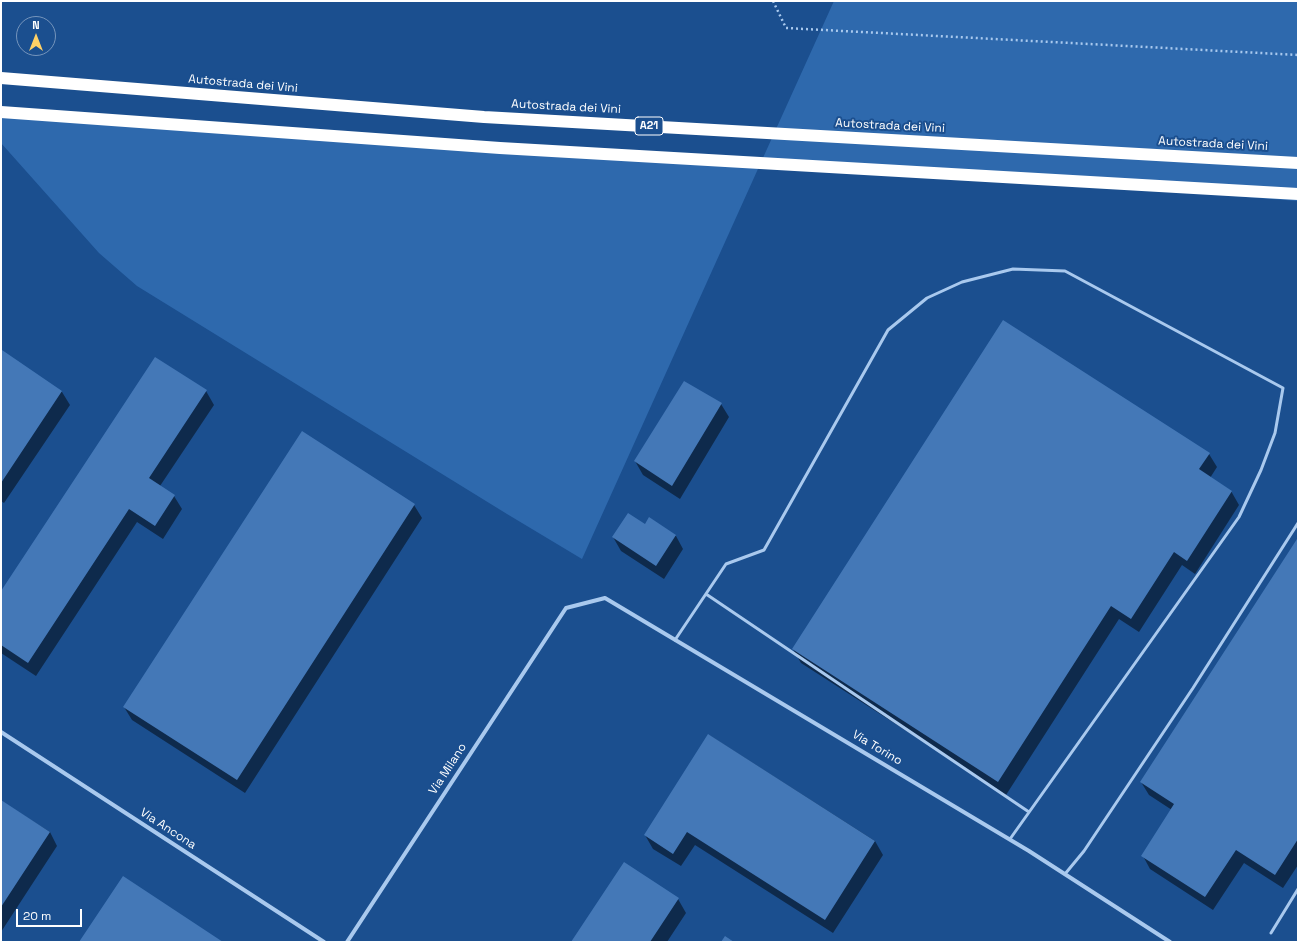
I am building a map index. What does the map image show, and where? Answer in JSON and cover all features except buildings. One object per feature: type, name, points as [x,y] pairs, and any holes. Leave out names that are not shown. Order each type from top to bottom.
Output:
[{"type":"highway","name":"Autostrada dei Vini","points":[[1,78],[484,117],[1298,163]]},
{"type":"highway","points":[[1,112],[500,148],[1298,194]]},
{"type":"street","name":"Via Torino","points":[[566,608],[604,598],[1010,839],[1170,942]]},
{"type":"street","name":"Via Milano","points":[[347,942],[566,608]]},
{"type":"street","name":"Via Ancona","points":[[1,732],[324,942]]},
{"type":"lane","points":[[676,640],[726,564],[764,550],[888,330],[927,298],[962,282],[1013,269],[1065,271],[1283,388],[1275,433],[1261,470],[1240,517],[1010,839]]},
{"type":"lane","points":[[1065,874],[1084,851],[1189,695],[1298,523]]},
{"type":"lane","points":[[706,594],[1029,812]]},
{"type":"lane","points":[[1271,933],[1298,889]]},
{"type":"path","points":[[773,1],[786,28],[1298,55]]},
{"type":"shaded area","points":[[834,1],[1298,1],[1298,201],[762,160]]},
{"type":"shaded area","points":[[1,116],[762,160],[582,559],[137,286],[99,253],[1,143]]}]
